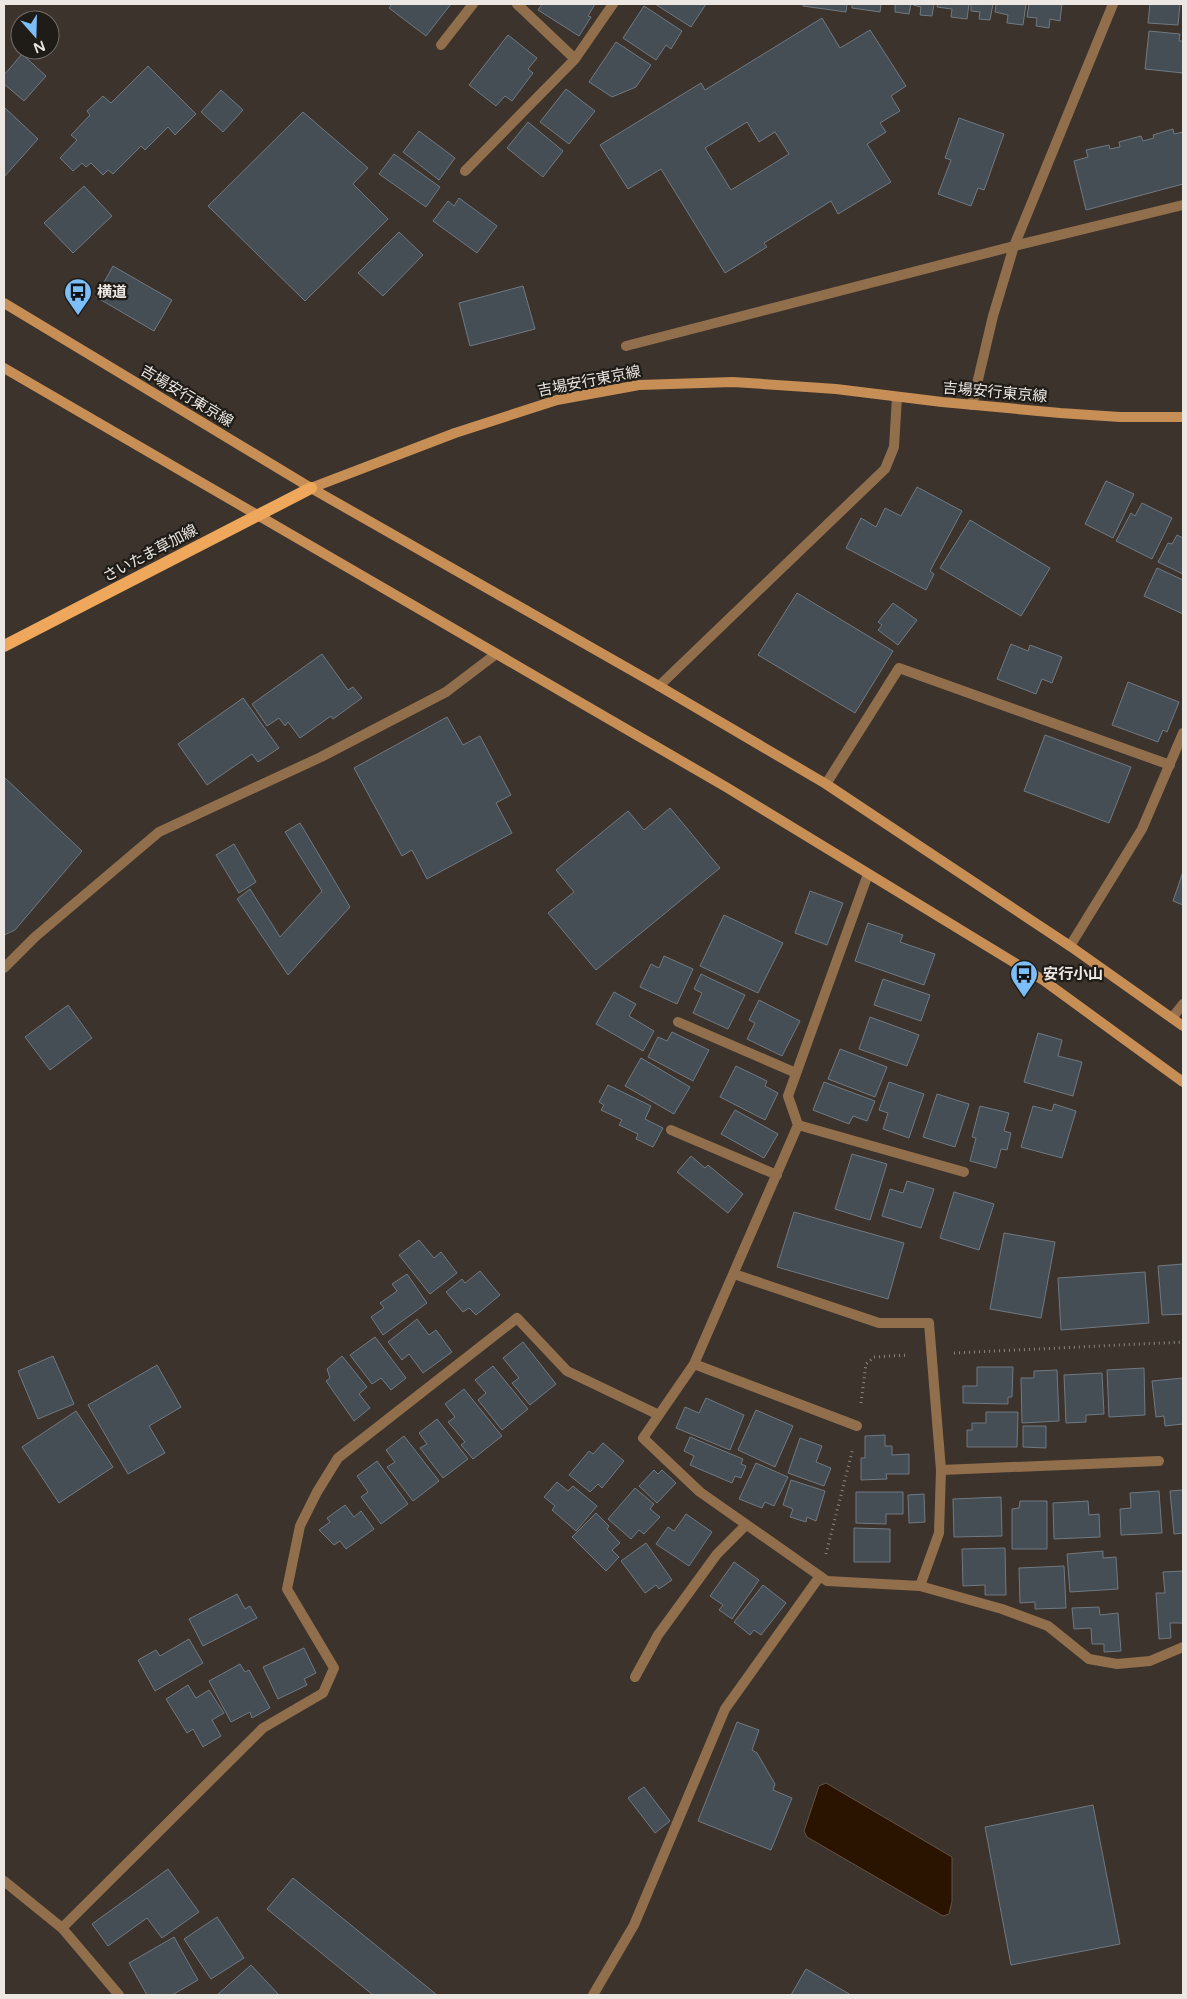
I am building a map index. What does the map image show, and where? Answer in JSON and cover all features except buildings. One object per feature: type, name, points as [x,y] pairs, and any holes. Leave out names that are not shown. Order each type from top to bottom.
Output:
[{"type":"main road","name":"さいたま草加線","points":[[4,646],[311,488]]},
{"type":"street","points":[[441,45],[473,4]]},
{"type":"street","points":[[517,4],[574,59]]},
{"type":"street","points":[[465,171],[574,59],[613,4]]},
{"type":"street","points":[[972,405],[993,316],[1014,246],[1113,4]]},
{"type":"street","points":[[626,346],[1014,246],[1183,205]]},
{"type":"street","name":"吉場安行東京線","points":[[4,303],[311,488],[455,433],[548,403],[639,385],[733,382],[836,388],[972,405],[1111,416],[1183,417]]},
{"type":"street","points":[[4,368],[726,787],[1043,980],[1183,1082]]},
{"type":"street","points":[[659,686],[886,469],[894,447],[897,397]]},
{"type":"street","points":[[311,488],[659,686],[826,784],[1070,946],[1183,1026]]},
{"type":"street","points":[[4,968],[35,937],[159,832],[321,757],[446,692],[496,654]]},
{"type":"street","points":[[826,784],[899,668],[1170,765]]},
{"type":"street","points":[[1070,946],[1142,830],[1183,733]]},
{"type":"street","points":[[868,874],[788,1096],[798,1125],[694,1364],[643,1438],[700,1492],[828,1581],[920,1586],[1002,1609],[1048,1626],[1089,1659],[1116,1664],[1150,1661],[1183,1647]]},
{"type":"street","points":[[1172,1018],[1183,1004]]},
{"type":"street","points":[[678,1022],[796,1073]]},
{"type":"street","points":[[798,1125],[964,1172]]},
{"type":"street","points":[[671,1130],[777,1176]]},
{"type":"street","points":[[734,1274],[879,1323],[929,1323],[941,1470],[939,1534],[920,1586]]},
{"type":"street","points":[[62,1928],[262,1728],[323,1693],[334,1668],[288,1589],[300,1526],[317,1492],[338,1458],[517,1318],[568,1372],[659,1415]]},
{"type":"street","points":[[694,1364],[857,1426]]},
{"type":"street","points":[[941,1470],[1159,1461]]},
{"type":"street","points":[[635,1677],[658,1634],[717,1554],[746,1525]]},
{"type":"street","points":[[593,1995],[634,1925],[725,1709],[820,1576]]},
{"type":"street","points":[[4,1881],[62,1928],[119,1995]]},
{"type":"shaded area","points":[[826,1783],[952,1857],[952,1901],[949,1914],[943,1916],[807,1837],[804,1831],[819,1786]]},
{"type":"place","name":"横道","points":[[78,316]]},
{"type":"place","name":"安行小山","points":[[1024,998]]}]
